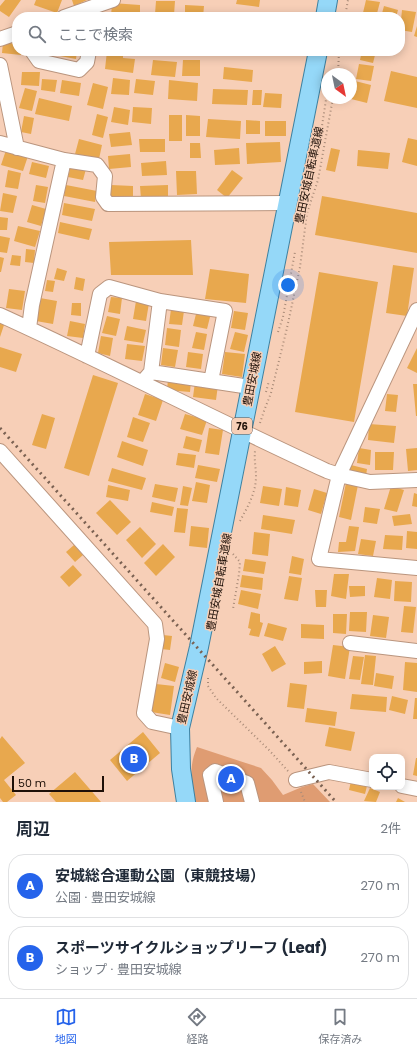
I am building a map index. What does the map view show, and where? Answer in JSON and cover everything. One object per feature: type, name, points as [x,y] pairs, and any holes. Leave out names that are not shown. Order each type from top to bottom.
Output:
[{"type":"main road","points":[[326,12],[328,0]]},
{"type":"main road","name":"豊田安城線","points":[[186,802],[181,768],[180,728],[258,390],[287,203],[317,56]]},
{"type":"street","points":[[97,11],[113,0]]},
{"type":"street","points":[[0,39],[12,35]]},
{"type":"street","points":[[36,56],[39,61],[79,70],[87,62],[88,56]]},
{"type":"street","points":[[0,65],[17,148]]},
{"type":"street","points":[[0,143],[64,160],[97,165],[104,176],[103,197],[108,204],[287,203]]},
{"type":"street","points":[[29,328],[34,297],[64,160]]},
{"type":"street","points":[[88,356],[100,294],[109,287],[160,301],[224,312],[211,381]]},
{"type":"street","points":[[146,377],[160,301]]},
{"type":"street","points":[[417,310],[339,475],[319,558],[417,568]]},
{"type":"street","points":[[0,315],[88,356],[146,377],[249,434],[327,471],[370,482],[417,480]]},
{"type":"street","points":[[146,377],[211,381],[258,390]]},
{"type":"street","points":[[0,451],[154,624],[157,639],[144,713],[152,722],[180,728]]},
{"type":"street","points":[[350,643],[417,651]]},
{"type":"street","points":[[216,802],[210,775],[214,771],[246,783],[252,802]]},
{"type":"street","points":[[296,780],[329,772],[369,779]]},
{"type":"street","points":[[405,787],[417,789]]},
{"type":"path","points":[[346,12],[348,0]]},
{"type":"path","points":[[338,68],[339,56]]},
{"type":"path","points":[[306,193],[317,159],[325,104]]},
{"type":"path","name":"豊田安城自転車道線","points":[[239,523],[253,497],[256,476],[249,434],[264,411],[271,393],[300,267],[307,212],[318,180],[332,104]]},
{"type":"path","points":[[278,333],[283,318],[295,250]]},
{"type":"path","points":[[258,390],[270,375]]},
{"type":"path","points":[[249,434],[260,411]]},
{"type":"path","name":"豊田安城自転車道線","points":[[231,560],[232,553],[240,562],[234,610]]},
{"type":"path","points":[[208,674],[208,686],[216,698],[269,750],[296,780],[305,802]]},
{"type":"shaded area","points":[[197,747],[261,768],[283,795],[313,784],[330,802],[195,802],[192,780],[192,762]]},
{"type":"building","points":[[5,0],[21,0],[9,17],[0,11],[0,6]]},
{"type":"building","points":[[36,0],[62,0],[57,12],[34,5]]},
{"type":"building","points":[[72,0],[87,0],[74,6]]},
{"type":"building","points":[[237,0],[260,0],[259,7],[236,4]]},
{"type":"building","points":[[366,0],[380,2],[377,12],[363,12]]},
{"type":"building","points":[[156,1],[175,1],[174,12],[155,12]]},
{"type":"building","points":[[112,3],[140,5],[140,12],[111,12]]},
{"type":"building","points":[[185,5],[204,6],[203,12],[185,12]]},
{"type":"building","points":[[384,6],[398,10],[397,12],[382,12]]},
{"type":"building","points":[[402,10],[416,12],[412,32],[405,31],[405,12],[402,12]]},
{"type":"building","points":[[417,26],[417,37],[414,36]]},
{"type":"building","points":[[3,42],[12,43],[12,54],[2,53]]},
{"type":"building","points":[[60,56],[76,56],[76,59]]},
{"type":"building","points":[[106,56],[123,56],[123,58],[135,59],[133,73],[105,69]]},
{"type":"building","points":[[361,56],[375,56],[373,63],[360,60]]},
{"type":"building","points":[[153,60],[177,62],[175,77],[151,75]]},
{"type":"building","points":[[183,60],[200,60],[200,76],[182,76]]},
{"type":"building","points":[[359,64],[374,66],[371,81],[357,79]]},
{"type":"building","points":[[224,67],[253,70],[252,82],[223,79]]},
{"type":"building","points":[[391,71],[417,77],[417,108],[384,101]]},
{"type":"building","points":[[22,72],[40,72],[39,86],[21,85]]},
{"type":"building","points":[[113,78],[130,80],[129,95],[111,94]]},
{"type":"building","points":[[42,79],[57,80],[55,92],[41,90]]},
{"type":"building","points":[[136,79],[155,81],[153,95],[134,93]]},
{"type":"building","points":[[62,80],[81,83],[79,96],[60,93]]},
{"type":"building","points":[[169,80],[198,83],[197,101],[168,99]]},
{"type":"building","points":[[357,82],[371,85],[367,103],[357,100]]},
{"type":"building","points":[[93,83],[108,87],[103,109],[87,105]]},
{"type":"building","points":[[25,88],[37,91],[32,111],[19,108]]},
{"type":"building","points":[[213,89],[248,90],[247,105],[212,104]]},
{"type":"building","points":[[253,90],[262,90],[261,105],[252,105]]},
{"type":"building","points":[[265,93],[282,94],[281,108],[263,107]]},
{"type":"building","points":[[39,98],[72,106],[69,121],[35,114]]},
{"type":"building","points":[[114,107],[130,110],[128,125],[111,122]]},
{"type":"building","points":[[133,107],[152,108],[151,124],[132,122]]},
{"type":"building","points":[[97,114],[108,117],[103,138],[92,135]]},
{"type":"building","points":[[169,115],[182,115],[182,141],[169,141]]},
{"type":"building","points":[[186,115],[200,116],[200,136],[186,136]]},
{"type":"building","points":[[24,116],[34,118],[31,134],[21,132]]},
{"type":"building","points":[[208,119],[241,121],[240,139],[206,137]]},
{"type":"building","points":[[246,120],[260,121],[260,134],[246,134]]},
{"type":"building","points":[[265,121],[286,121],[286,136],[265,136]]},
{"type":"building","points":[[130,132],[132,145],[111,147],[109,134]]},
{"type":"building","points":[[408,138],[417,140],[417,166],[402,162]]},
{"type":"building","points":[[79,139],[102,145],[99,159],[75,154]]},
{"type":"building","points":[[139,139],[165,139],[165,152],[140,152]]},
{"type":"building","points":[[280,142],[281,162],[247,164],[246,143]]},
{"type":"building","points":[[190,143],[200,143],[201,158],[190,158]]},
{"type":"building","points":[[239,148],[240,164],[215,165],[214,150]]},
{"type":"building","points":[[331,148],[340,150],[335,172],[326,170]]},
{"type":"building","points":[[6,150],[28,156],[23,171],[1,165]]},
{"type":"building","points":[[358,150],[390,153],[388,169],[357,166]]},
{"type":"building","points":[[130,154],[131,167],[109,169],[108,156]]},
{"type":"building","points":[[166,161],[167,175],[142,176],[141,163]]},
{"type":"building","points":[[32,162],[49,166],[46,178],[29,174]]},
{"type":"building","points":[[71,165],[86,169],[83,180],[68,177]]},
{"type":"building","points":[[8,170],[21,173],[18,189],[5,187]]},
{"type":"building","points":[[232,170],[243,178],[227,198],[217,190]]},
{"type":"building","points":[[176,171],[196,171],[197,194],[177,195]]},
{"type":"building","points":[[36,185],[48,187],[45,203],[33,201]]},
{"type":"building","points":[[66,185],[97,191],[95,202],[64,196]]},
{"type":"building","points":[[111,185],[133,186],[133,196],[110,196]]},
{"type":"building","points":[[168,185],[168,197],[141,199],[140,186]]},
{"type":"building","points":[[3,193],[17,196],[13,213],[0,211]]},
{"type":"building","points":[[322,196],[417,213],[417,253],[315,235]]},
{"type":"building","points":[[64,203],[95,209],[92,221],[62,215]]},
{"type":"building","points":[[32,205],[46,209],[41,226],[27,222]]},
{"type":"building","points":[[0,217],[8,218],[7,230],[0,230]]},
{"type":"building","points":[[60,222],[92,229],[89,240],[58,233]]},
{"type":"building","points":[[18,226],[40,231],[35,247],[14,241]]},
{"type":"building","points":[[0,236],[10,238],[7,253],[0,252]]},
{"type":"building","points":[[191,240],[193,275],[111,275],[109,242]]},
{"type":"building","points":[[26,249],[35,250],[34,263],[25,262]]},
{"type":"building","points":[[12,255],[21,256],[20,266],[10,265]]},
{"type":"building","points":[[0,257],[4,258],[1,272],[0,272]]},
{"type":"building","points":[[393,265],[414,268],[407,316],[386,313]]},
{"type":"building","points":[[57,268],[67,271],[64,281],[54,279]]},
{"type":"building","points":[[210,269],[249,274],[246,303],[205,299]]},
{"type":"building","points":[[319,272],[378,282],[354,422],[295,412]]},
{"type":"building","points":[[76,277],[85,279],[83,291],[74,289]]},
{"type":"building","points":[[47,280],[55,281],[53,292],[45,291]]},
{"type":"building","points":[[9,289],[25,291],[22,310],[6,308]]},
{"type":"building","points":[[111,297],[122,298],[120,314],[108,312]]},
{"type":"building","points":[[40,298],[57,301],[53,324],[36,321]]},
{"type":"building","points":[[136,301],[149,303],[146,321],[133,319]]},
{"type":"building","points":[[72,303],[81,303],[81,316],[71,315]]},
{"type":"building","points":[[171,309],[184,311],[182,325],[169,324]]},
{"type":"building","points":[[197,310],[211,313],[207,329],[193,326]]},
{"type":"building","points":[[234,311],[248,313],[245,330],[231,328]]},
{"type":"building","points":[[107,316],[120,319],[116,336],[102,333]]},
{"type":"building","points":[[70,321],[85,324],[83,338],[67,336]]},
{"type":"building","points":[[0,323],[4,325],[0,337]]},
{"type":"building","points":[[127,326],[146,330],[143,343],[124,340]]},
{"type":"building","points":[[167,328],[181,330],[179,347],[165,345]]},
{"type":"building","points":[[196,332],[207,334],[204,350],[192,348]]},
{"type":"building","points":[[235,332],[248,335],[244,352],[230,349]]},
{"type":"building","points":[[101,336],[113,338],[110,356],[98,353]]},
{"type":"building","points":[[127,344],[145,346],[142,361],[125,359]]},
{"type":"building","points":[[0,347],[22,354],[16,372],[0,367]]},
{"type":"building","points":[[163,348],[178,350],[175,367],[161,365]]},
{"type":"building","points":[[417,348],[417,373],[407,368]]},
{"type":"building","points":[[188,352],[203,354],[201,369],[186,367]]},
{"type":"building","points":[[225,352],[245,354],[242,377],[222,374]]},
{"type":"building","points":[[93,375],[118,383],[89,476],[64,468]]},
{"type":"building","points":[[168,379],[191,381],[190,392],[167,390]]},
{"type":"building","points":[[195,382],[218,385],[216,400],[193,397]]},
{"type":"building","points":[[413,384],[417,384],[417,416],[416,416]]},
{"type":"building","points":[[145,394],[163,400],[156,421],[138,415]]},
{"type":"building","points":[[387,394],[398,395],[396,412],[385,411]]},
{"type":"building","points":[[42,414],[55,418],[46,449],[32,445]]},
{"type":"building","points":[[185,414],[207,420],[202,435],[180,429]]},
{"type":"building","points":[[133,417],[150,423],[143,442],[127,437]]},
{"type":"building","points":[[369,424],[396,426],[394,443],[368,440]]},
{"type":"building","points":[[209,428],[223,430],[219,455],[205,453]]},
{"type":"building","points":[[186,436],[202,440],[199,452],[183,448]]},
{"type":"building","points":[[122,441],[148,450],[143,466],[117,457]]},
{"type":"building","points":[[359,448],[371,450],[370,465],[357,463]]},
{"type":"building","points":[[417,448],[417,470],[408,471],[406,449]]},
{"type":"building","points":[[375,452],[394,452],[393,470],[375,470]]},
{"type":"building","points":[[178,453],[196,455],[194,468],[176,465]]},
{"type":"building","points":[[198,465],[220,469],[217,482],[195,478]]},
{"type":"building","points":[[351,465],[367,469],[366,476],[349,472]]},
{"type":"building","points":[[112,468],[146,478],[142,490],[108,481]]},
{"type":"building","points":[[196,482],[210,485],[207,503],[192,501]]},
{"type":"building","points":[[346,483],[358,485],[351,520],[339,517]]},
{"type":"building","points":[[155,484],[178,488],[175,502],[152,497]]},
{"type":"building","points":[[108,485],[130,490],[128,501],[106,497]]},
{"type":"building","points":[[183,486],[192,488],[188,506],[180,505]]},
{"type":"building","points":[[263,486],[282,489],[279,506],[260,503]]},
{"type":"building","points":[[391,486],[404,490],[397,512],[384,509]]},
{"type":"building","points":[[286,487],[301,490],[298,507],[284,505]]},
{"type":"building","points":[[314,489],[327,493],[321,514],[308,510]]},
{"type":"building","points":[[414,493],[417,494],[417,507],[412,506]]},
{"type":"building","points":[[110,500],[131,522],[117,535],[96,513]]},
{"type":"building","points":[[152,502],[174,507],[172,516],[150,512]]},
{"type":"building","points":[[365,507],[380,509],[377,524],[363,522]]},
{"type":"building","points":[[177,508],[188,509],[185,533],[174,532]]},
{"type":"building","points":[[410,514],[412,524],[394,526],[392,516]]},
{"type":"building","points":[[263,515],[295,520],[292,534],[261,529]]},
{"type":"building","points":[[191,526],[209,528],[207,548],[189,546]]},
{"type":"building","points":[[349,526],[359,527],[355,551],[338,552],[339,542],[346,542]]},
{"type":"building","points":[[140,527],[156,544],[142,558],[126,540]]},
{"type":"building","points":[[407,531],[417,532],[417,549],[406,548]]},
{"type":"building","points":[[254,532],[270,534],[268,556],[252,554]]},
{"type":"building","points":[[385,535],[403,536],[402,550],[383,549]]},
{"type":"building","points":[[361,539],[376,541],[373,556],[358,554]]},
{"type":"building","points":[[163,544],[175,557],[156,576],[144,563]]},
{"type":"building","points":[[74,545],[83,555],[75,562],[66,552]]},
{"type":"building","points":[[292,556],[304,559],[301,575],[289,573]]},
{"type":"building","points":[[245,559],[266,562],[264,574],[243,571]]},
{"type":"building","points":[[73,565],[82,575],[69,587],[60,577]]},
{"type":"building","points":[[334,574],[349,574],[346,599],[331,596]]},
{"type":"building","points":[[242,575],[263,578],[262,590],[240,587]]},
{"type":"building","points":[[289,576],[302,578],[298,601],[284,599]]},
{"type":"building","points":[[377,578],[392,580],[390,599],[374,597]]},
{"type":"building","points":[[395,581],[412,582],[411,602],[394,601]]},
{"type":"building","points":[[349,586],[365,586],[365,596],[350,597]]},
{"type":"building","points":[[241,590],[261,594],[258,609],[238,604]]},
{"type":"building","points":[[315,590],[327,590],[326,607],[316,607]]},
{"type":"building","points":[[404,606],[416,607],[413,633],[401,632]]},
{"type":"building","points":[[251,612],[260,614],[260,622],[263,623],[259,637],[249,635],[251,629],[248,628]]},
{"type":"building","points":[[350,612],[367,612],[366,632],[349,631]]},
{"type":"building","points":[[333,614],[347,614],[346,634],[333,633]]},
{"type":"building","points":[[373,615],[389,617],[386,638],[370,636]]},
{"type":"building","points":[[268,623],[287,628],[283,641],[264,636]]},
{"type":"building","points":[[301,624],[324,625],[324,639],[301,638]]},
{"type":"building","points":[[163,635],[172,636],[170,650],[161,649]]},
{"type":"building","points":[[333,645],[350,647],[345,679],[328,676]]},
{"type":"building","points":[[275,646],[286,664],[272,672],[262,654]]},
{"type":"building","points":[[365,655],[376,656],[373,685],[361,684]]},
{"type":"building","points":[[353,656],[364,657],[360,680],[349,679]]},
{"type":"building","points":[[322,661],[322,673],[304,674],[304,662]]},
{"type":"building","points":[[405,662],[417,663],[417,692],[403,690]]},
{"type":"building","points":[[165,663],[179,667],[175,682],[161,678]]},
{"type":"building","points":[[376,673],[394,676],[392,689],[374,686]]},
{"type":"building","points":[[290,683],[307,685],[304,709],[287,707]]},
{"type":"building","points":[[156,684],[174,686],[170,715],[151,712]]},
{"type":"building","points":[[352,694],[387,697],[386,712],[350,709]]},
{"type":"building","points":[[392,696],[408,700],[405,714],[389,710]]},
{"type":"building","points":[[415,698],[417,698],[417,719],[413,719]]},
{"type":"building","points":[[307,708],[337,712],[335,726],[305,722]]},
{"type":"building","points":[[329,727],[355,732],[351,751],[325,746]]},
{"type":"building","points":[[143,732],[160,753],[127,781],[110,760]]},
{"type":"building","points":[[2,736],[25,763],[4,780],[16,795],[7,802],[3,802],[0,798],[0,739]]},
{"type":"building","points":[[417,758],[417,776],[413,775]]},
{"type":"building","points":[[75,772],[101,802],[56,802],[49,794]]},
{"type":"building","points":[[351,781],[367,786],[365,794],[349,790]]},
{"type":"building","points":[[369,790],[380,792],[376,802],[364,801]]},
{"type":"building","points":[[398,798],[405,802],[396,802]]},
{"type":"railway","points":[[0,428],[336,802]]},
{"type":"place","name":"スポーツサイクルショップリーフ (Leaf)","points":[[134,759]]},
{"type":"place","name":"安城総合運動公園（東競技場）","points":[[231,779]]}]
